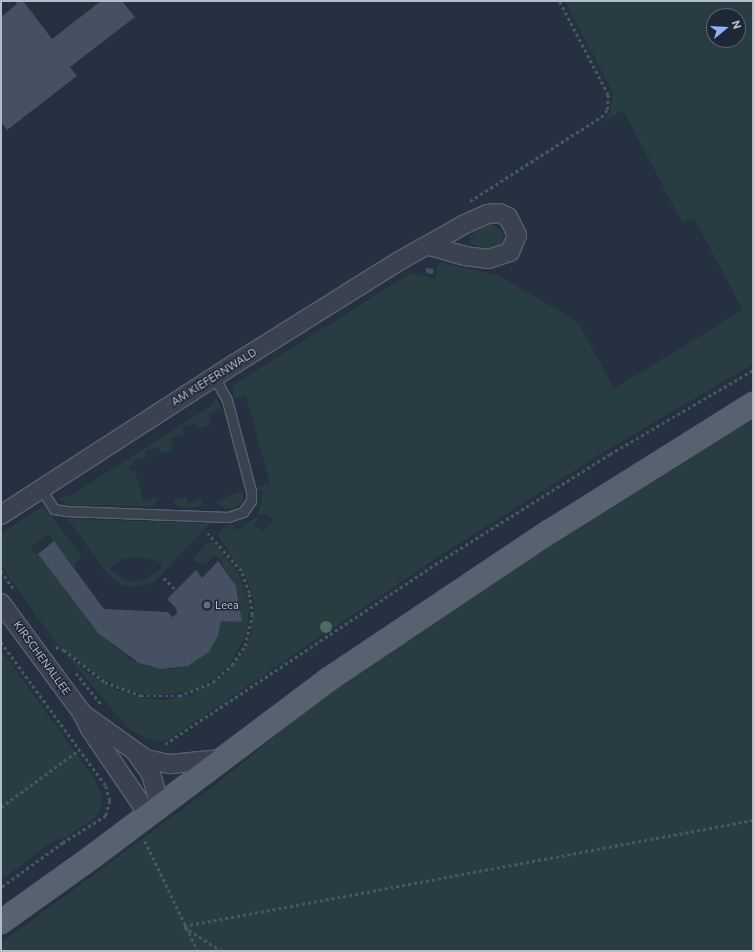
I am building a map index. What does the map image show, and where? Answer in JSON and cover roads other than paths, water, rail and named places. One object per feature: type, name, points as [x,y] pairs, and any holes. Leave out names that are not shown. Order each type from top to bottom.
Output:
[{"type":"main road","points":[[1,922],[221,759],[374,649],[549,532],[753,404]]},
{"type":"street","name":"AM KIEFERNWALD","points":[[1,515],[214,377],[399,261],[430,246]]},
{"type":"street","name":"KIRSCHENALLEE","points":[[1,603],[83,714],[90,729],[148,814]]},
{"type":"street","name":"KIRSCHENALLEE","points":[[83,714],[97,721],[136,753],[146,759],[170,764],[221,759]]},
{"type":"street","name":"KIRSCHENALLEE","points":[[136,753],[151,774],[148,814]]},
{"type":"lane","points":[[41,489],[54,509],[66,511],[228,517],[239,514],[249,505],[251,491],[227,400],[214,377]]},
{"type":"place","name":"Leea","points":[[207,605]]}]
